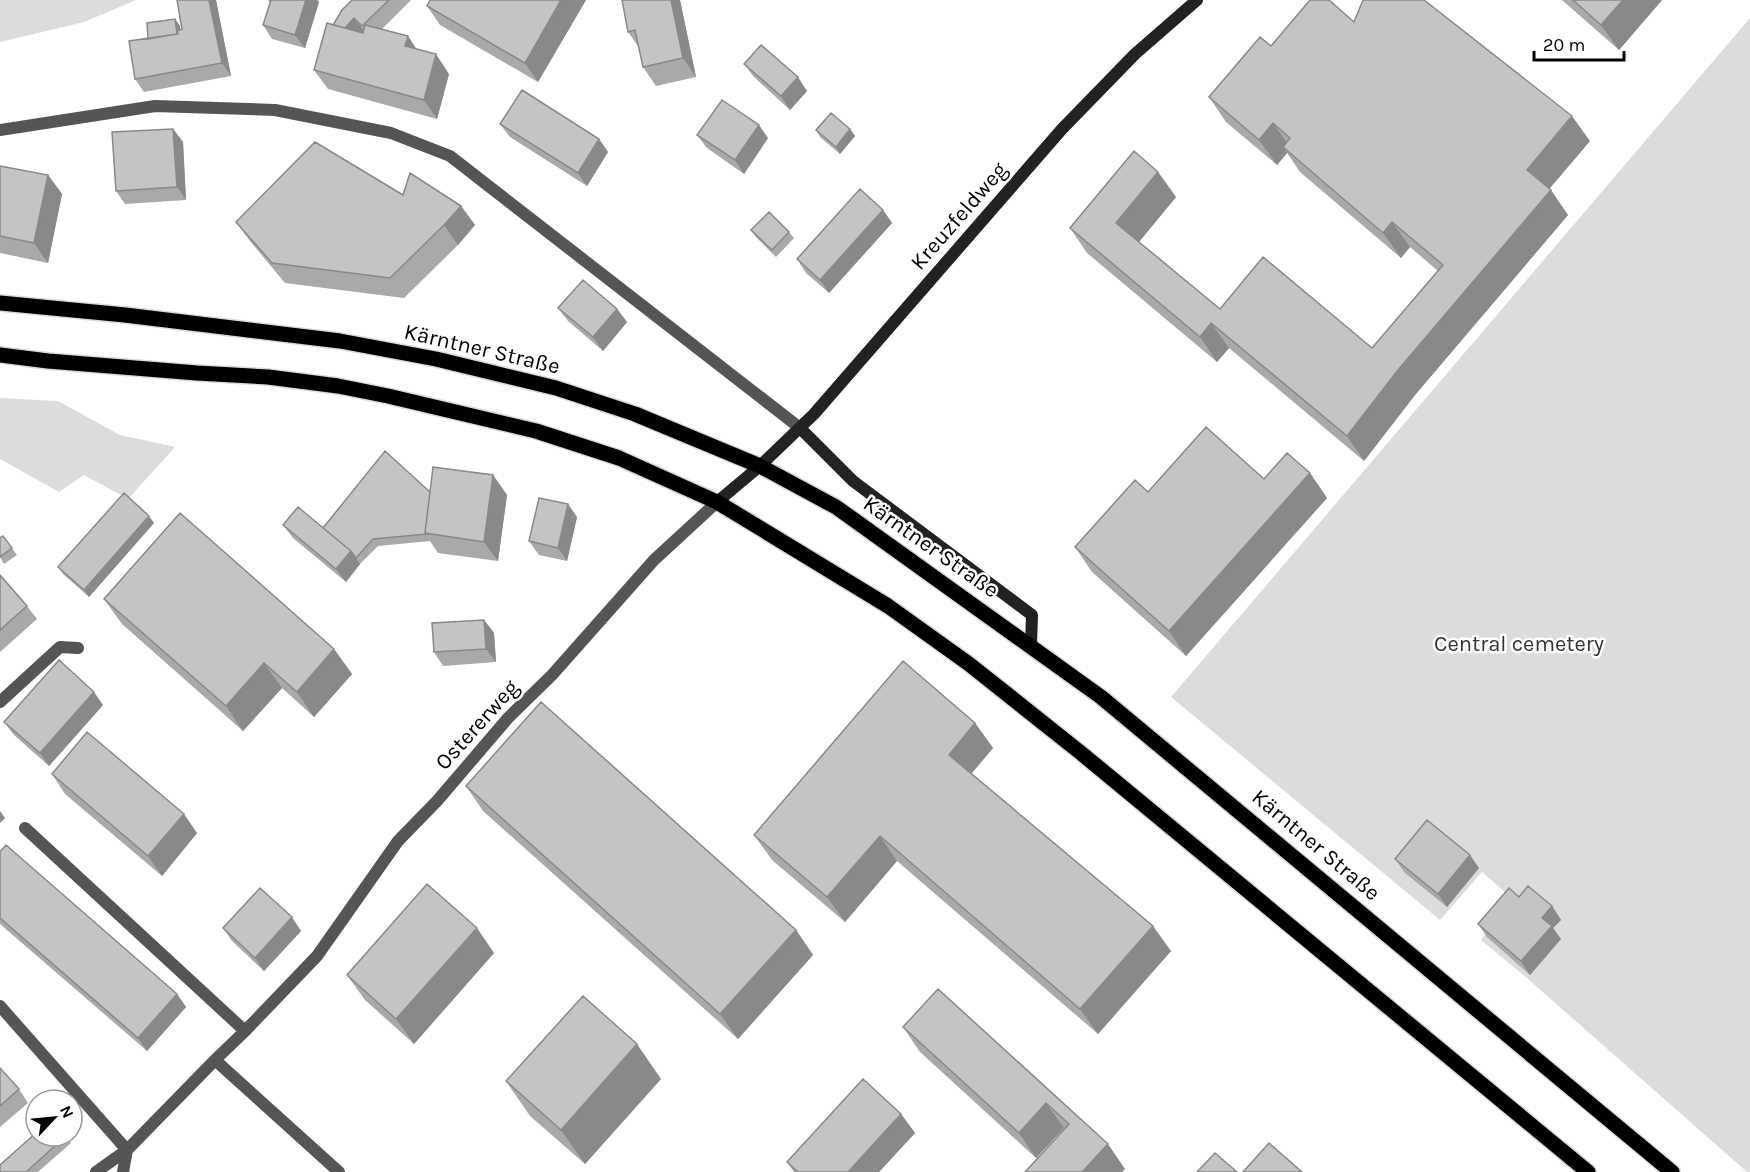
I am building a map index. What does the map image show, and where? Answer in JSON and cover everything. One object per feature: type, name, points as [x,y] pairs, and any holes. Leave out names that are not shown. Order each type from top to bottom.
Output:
[{"type":"main road","name":"Kreuzfeldweg","points":[[760,466],[839,387],[1062,129],[1135,54],[1197,0]]},
{"type":"main road","name":"Kärntner Straße","points":[[0,303],[125,315],[340,341],[436,358],[556,388],[635,414],[760,466],[836,507],[1101,697],[1672,1172]]},
{"type":"main road","points":[[0,355],[162,371],[268,377],[338,386],[388,396],[536,431],[619,458],[717,502],[888,606],[969,664],[1081,753],[1588,1172]]},
{"type":"main road","points":[[800,428],[853,481],[1032,615],[1031,645]]},
{"type":"main road","name":"Ostererweg","points":[[717,502],[760,466]]},
{"type":"street","points":[[0,130],[154,106],[275,110],[391,134],[450,156],[800,428]]},
{"type":"street","name":"Ostererweg","points":[[96,1172],[127,1150],[317,956],[398,841],[437,801],[508,718],[552,675],[654,560],[717,502]]},
{"type":"street","points":[[0,702],[60,647],[78,648]]},
{"type":"street","points":[[25,828],[245,1031]]},
{"type":"street","points":[[0,1006],[127,1150],[123,1172]]},
{"type":"street","points":[[215,1060],[339,1172]]},
{"type":"green space","points":[[0,0],[136,0],[84,22],[0,42]]},
{"type":"green space","name":"Central cemetery","points":[[1750,18],[1750,1172],[1747,1172],[1481,940],[1514,900],[1482,872],[1440,920],[1171,697]]},
{"type":"green space","points":[[0,398],[58,401],[120,435],[175,447],[128,499],[84,475],[59,492],[0,459]]},
{"type":"building","points":[[177,0],[209,0],[222,63],[135,79],[129,41],[178,34],[177,31],[182,29]]},
{"type":"building","points":[[271,0],[306,0],[295,35],[263,25]]},
{"type":"building","points":[[352,0],[389,0],[362,26],[354,18],[345,28],[333,25],[342,10]]},
{"type":"building","points":[[430,0],[561,0],[525,63],[427,6]]},
{"type":"building","points":[[622,0],[671,0],[683,58],[643,67],[635,30],[628,32]]},
{"type":"building","points":[[1310,0],[1329,0],[1354,22],[1363,0],[1424,0],[1572,116],[1527,170],[1551,190],[1398,370],[1347,436],[1211,323],[1200,337],[1070,228],[1134,151],[1158,172],[1116,223],[1220,309],[1263,257],[1372,348],[1443,265],[1392,222],[1383,233],[1283,147],[1290,138],[1273,123],[1259,140],[1209,97],[1260,37],[1271,46]]},
{"type":"building","points":[[1573,0],[1623,0],[1601,25]]},
{"type":"building","points":[[175,19],[177,34],[148,39],[147,23]]},
{"type":"building","points":[[327,23],[363,33],[365,25],[408,36],[405,46],[436,54],[424,100],[314,70]]},
{"type":"building","points":[[761,45],[798,77],[781,96],[744,64]]},
{"type":"building","points":[[522,90],[599,139],[578,173],[500,124]]},
{"type":"building","points":[[722,100],[759,125],[735,160],[697,135]]},
{"type":"building","points":[[831,113],[850,129],[836,147],[816,130]]},
{"type":"building","points":[[173,129],[177,187],[116,191],[112,132]]},
{"type":"building","points":[[315,142],[403,195],[410,173],[461,206],[390,278],[272,263],[236,222]]},
{"type":"building","points":[[0,166],[48,175],[34,243],[0,236]]},
{"type":"building","points":[[860,189],[883,210],[820,280],[797,259]]},
{"type":"building","points":[[769,212],[789,232],[772,250],[751,230]]},
{"type":"building","points":[[583,280],[617,309],[593,337],[558,308]]},
{"type":"building","points":[[1206,427],[1264,479],[1287,453],[1310,473],[1169,631],[1075,547],[1135,480],[1148,492]]},
{"type":"building","points":[[385,451],[430,492],[425,533],[427,534],[373,539],[356,558],[351,551],[323,528]]},
{"type":"building","points":[[433,467],[493,475],[484,542],[425,533]]},
{"type":"building","points":[[124,493],[149,516],[84,590],[58,567]]},
{"type":"building","points":[[539,498],[568,504],[558,548],[529,541]]},
{"type":"building","points":[[298,507],[351,551],[336,569],[283,525]]},
{"type":"building","points":[[180,513],[334,649],[297,692],[264,663],[226,706],[104,599]]},
{"type":"building","points":[[3,536],[12,548],[0,557],[0,538]]},
{"type":"building","points":[[0,575],[27,606],[0,630]]},
{"type":"building","points":[[484,620],[486,649],[434,652],[432,623]]},
{"type":"building","points":[[59,660],[94,692],[40,753],[4,722]]},
{"type":"building","points":[[903,661],[975,723],[949,755],[1153,926],[1080,1009],[880,836],[827,897],[754,835]]},
{"type":"building","points":[[541,702],[796,930],[720,1014],[466,786]]},
{"type":"building","points":[[87,732],[184,814],[148,856],[52,774]]},
{"type":"building","points":[[1427,820],[1470,855],[1438,894],[1395,859]]},
{"type":"building","points":[[6,845],[177,994],[138,1038],[0,918],[0,852]]},
{"type":"building","points":[[427,884],[477,928],[396,1019],[347,975]]},
{"type":"building","points":[[1528,886],[1552,906],[1542,918],[1552,926],[1521,961],[1478,924],[1509,888],[1519,897]]},
{"type":"building","points":[[260,888],[292,917],[255,958],[223,928]]},
{"type":"building","points":[[938,989],[1108,1144],[1082,1172],[1025,1172],[1069,1124],[1046,1103],[1019,1133],[903,1027]]},
{"type":"building","points":[[583,996],[637,1044],[561,1130],[506,1081]]},
{"type":"building","points":[[0,1068],[19,1089],[0,1106]]},
{"type":"building","points":[[863,1079],[901,1114],[848,1172],[798,1172],[787,1162]]},
{"type":"building","points":[[1269,1143],[1302,1172],[1243,1172]]},
{"type":"building","points":[[24,1144],[24,1148],[53,1148],[26,1172],[0,1172],[0,1165]]},
{"type":"building","points":[[1215,1153],[1237,1172],[1197,1172]]}]
